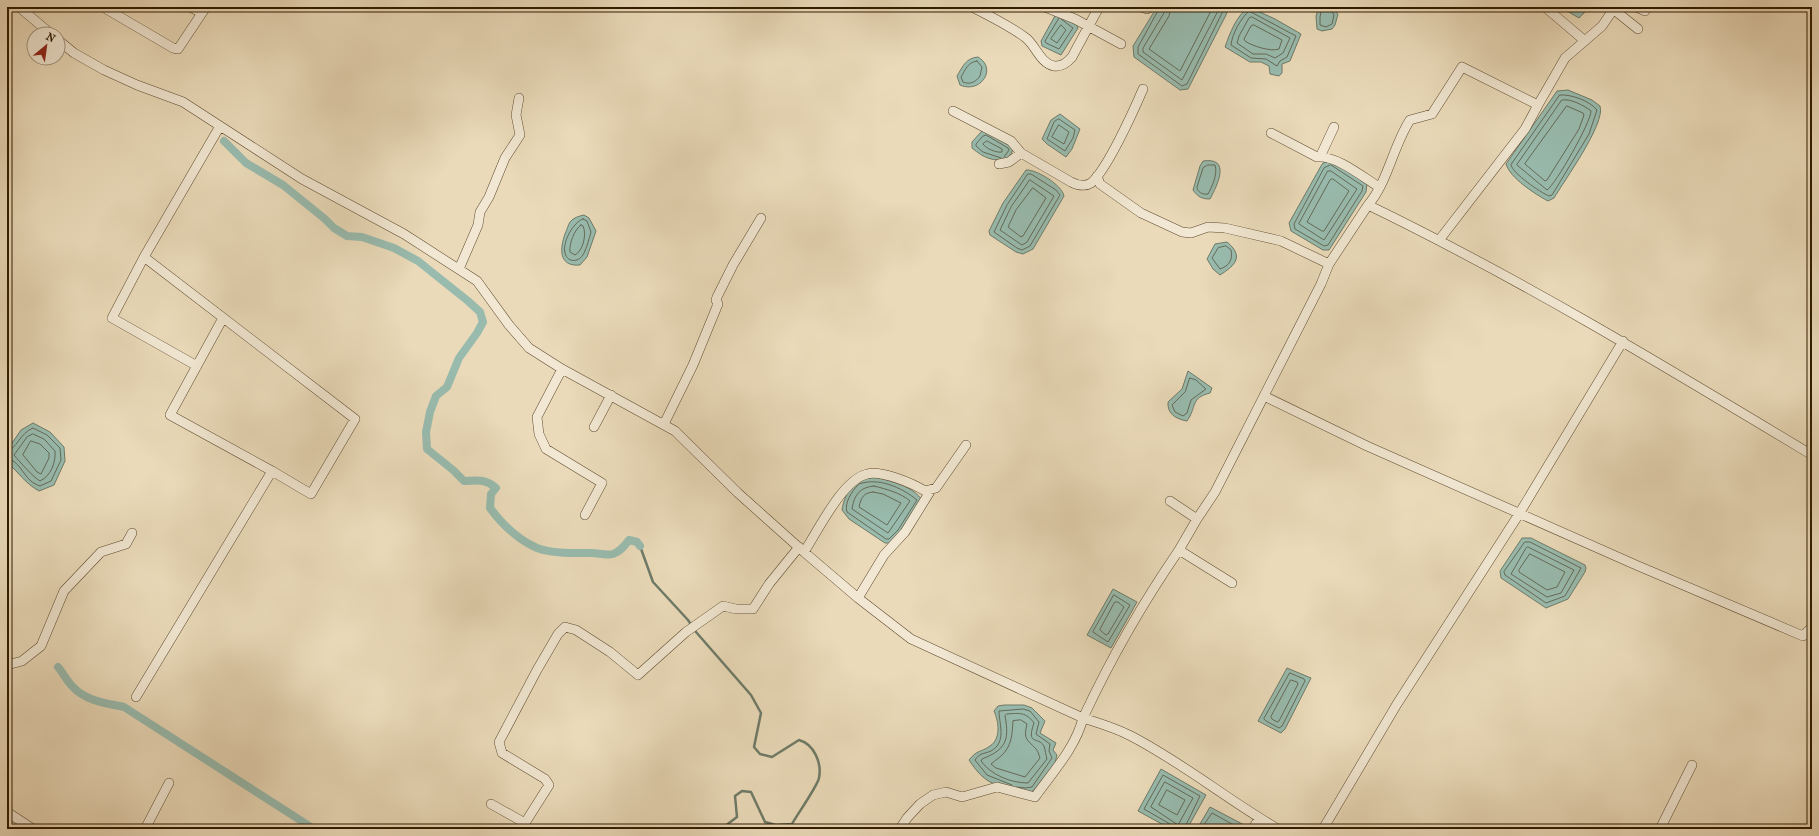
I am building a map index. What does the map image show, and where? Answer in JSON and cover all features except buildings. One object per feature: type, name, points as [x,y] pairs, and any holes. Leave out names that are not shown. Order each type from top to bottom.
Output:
[{"type":"street","points":[[19,7],[42,26]]},
{"type":"street","points":[[103,7],[175,48],[180,48],[204,10],[190,7]]},
{"type":"street","points":[[972,7],[1026,38],[1044,60],[1052,65],[1060,66],[1066,64],[1072,57],[1099,7]]},
{"type":"street","points":[[1046,7],[1089,26],[1121,44]]},
{"type":"street","points":[[1141,7],[1147,9],[1151,7]]},
{"type":"street","points":[[1545,7],[1586,41]]},
{"type":"street","points":[[1636,7],[1645,11]]},
{"type":"street","points":[[1440,239],[1525,129],[1565,58],[1602,26],[1614,8],[1638,29]]},
{"type":"street","points":[[66,46],[74,53],[104,70],[137,85],[183,102],[302,179],[404,234],[459,269],[476,281],[528,348],[562,369],[675,431],[738,493],[802,550],[858,598],[911,639],[1083,718],[1130,735],[1197,776],[1278,829]]},
{"type":"street","points":[[900,829],[907,818],[920,804],[933,795],[946,792],[962,797],[997,787],[1035,797],[1066,752],[1081,726],[1083,718],[1106,668],[1130,625],[1149,593],[1179,550],[1215,492],[1321,284],[1329,264],[1368,205],[1376,196],[1402,132],[1410,120],[1432,114],[1462,67],[1538,105]]},
{"type":"street","points":[[953,111],[1011,141],[1021,153],[1077,185],[1090,184],[1097,176],[1111,152],[1143,89]]},
{"type":"street","points":[[459,269],[476,232],[480,212],[489,197],[505,158],[520,134],[516,115],[519,98]]},
{"type":"street","points":[[197,366],[112,318],[144,257],[220,126]]},
{"type":"street","points":[[1320,157],[1334,127]]},
{"type":"street","points":[[1272,133],[1317,158],[1326,156],[1342,164],[1379,187]]},
{"type":"street","points":[[999,164],[1009,162],[1021,153]]},
{"type":"street","points":[[1097,176],[1100,184],[1141,213],[1182,232],[1191,233],[1208,227],[1225,228],[1281,241],[1329,264]]},
{"type":"street","points":[[1368,205],[1440,239],[1623,341],[1812,455]]},
{"type":"street","points":[[664,424],[693,365],[718,304],[716,300],[717,297],[733,265],[761,218]]},
{"type":"street","points":[[144,257],[355,419],[311,494],[170,415],[223,318]]},
{"type":"street","points":[[1323,829],[1397,704],[1519,514],[1623,341]]},
{"type":"street","points":[[562,369],[537,417],[539,434],[546,449],[602,483],[585,515]]},
{"type":"street","points":[[594,427],[611,395]]},
{"type":"street","points":[[1264,396],[1367,446],[1519,514],[1803,636],[1812,627]]},
{"type":"street","points":[[491,804],[525,823],[549,785],[545,779],[502,753],[499,742],[558,634],[565,627],[576,630],[610,652],[638,674],[686,632],[723,606],[736,609],[753,609],[769,584],[802,550],[847,486],[856,479],[867,474],[878,473],[913,484],[925,491],[931,490],[936,488],[966,445]]},
{"type":"street","points":[[136,697],[272,471]]},
{"type":"street","points":[[858,598],[884,555],[905,532],[931,490]]},
{"type":"street","points":[[1170,501],[1197,519]]},
{"type":"street","points":[[7,665],[22,661],[41,646],[64,591],[101,552],[126,544],[132,533]]},
{"type":"street","points":[[1179,550],[1232,583]]},
{"type":"street","points":[[1660,829],[1692,765]]},
{"type":"street","points":[[145,829],[170,783]]},
{"type":"street","points":[[7,812],[33,829]]},
{"type":"street","points":[[1253,829],[1259,818]]},
{"type":"water","points":[[1157,7],[1229,7],[1188,89],[1180,90],[1134,57],[1133,46]]},
{"type":"water","points":[[1249,7],[1275,19],[1301,34],[1290,61],[1282,64],[1282,73],[1279,76],[1270,74],[1269,66],[1261,62],[1250,62],[1225,47],[1231,31],[1240,15]]},
{"type":"water","points":[[1319,7],[1331,7],[1338,14],[1335,25],[1332,29],[1322,31],[1317,29],[1316,16]]},
{"type":"water","points":[[1560,7],[1590,7],[1579,18]]},
{"type":"water","points":[[1056,14],[1076,24],[1078,28],[1061,55],[1042,46],[1041,41]]},
{"type":"water","points":[[978,57],[984,62],[986,68],[984,79],[974,86],[967,87],[960,85],[957,76],[961,69],[970,59]]},
{"type":"water","points":[[1568,90],[1592,100],[1600,106],[1600,114],[1597,125],[1583,152],[1554,198],[1548,201],[1530,190],[1512,175],[1506,164],[1557,91]]},
{"type":"water","points":[[1060,114],[1080,129],[1072,149],[1066,157],[1042,139],[1051,120]]},
{"type":"water","points":[[982,131],[995,134],[1003,139],[1013,149],[1009,159],[998,160],[989,158],[972,148],[972,142]]},
{"type":"water","points":[[1203,161],[1212,161],[1217,163],[1220,167],[1219,179],[1210,199],[1200,197],[1193,190],[1200,166]]},
{"type":"water","points":[[1331,161],[1367,184],[1366,192],[1329,250],[1323,250],[1291,231],[1289,223],[1323,163]]},
{"type":"water","points":[[1026,170],[1036,172],[1048,178],[1059,187],[1064,196],[1033,249],[1023,254],[1016,252],[990,235],[989,231],[1003,203]]},
{"type":"water","points":[[584,215],[589,218],[596,231],[587,257],[580,265],[573,265],[564,260],[562,256],[563,239],[570,222],[576,217]]},
{"type":"water","points":[[1227,242],[1235,252],[1236,260],[1230,268],[1220,275],[1213,269],[1207,259],[1215,244]]},
{"type":"water","points":[[1188,371],[1212,388],[1210,393],[1197,400],[1187,421],[1179,419],[1171,413],[1168,402],[1182,389]]},
{"type":"water","points":[[33,423],[50,432],[64,447],[65,461],[54,485],[39,491],[26,481],[7,462],[8,449],[21,430]]},
{"type":"water","points":[[874,477],[894,482],[908,488],[919,496],[922,501],[901,532],[890,543],[885,543],[849,519],[842,510],[843,503],[852,487],[861,480]]},
{"type":"water","points":[[1522,538],[1531,538],[1585,565],[1585,572],[1568,599],[1546,608],[1501,578],[1500,571]]},
{"type":"water","points":[[1113,589],[1137,602],[1111,648],[1087,635]]},
{"type":"water","points":[[1287,668],[1311,678],[1285,729],[1281,733],[1258,721]]},
{"type":"water","points":[[1024,705],[1032,708],[1045,721],[1040,733],[1056,743],[1053,750],[1057,755],[1055,763],[1031,792],[1006,788],[993,784],[981,775],[969,760],[977,753],[994,743],[998,725],[994,711],[998,706]]},
{"type":"water","points":[[1161,769],[1206,795],[1187,829],[1171,829],[1138,811]]},
{"type":"water","points":[[1210,807],[1246,826],[1245,829],[1197,829]]},
{"type":"waterway","points":[[224,141],[246,163],[283,185],[334,228],[347,236],[362,237],[394,248],[418,261],[480,312],[483,322],[459,358],[447,387],[436,396],[430,412],[426,432],[427,449],[464,481],[477,480],[488,483],[496,488],[491,494],[490,508],[505,526],[523,541],[543,550],[564,553],[594,553],[608,555],[618,551],[629,540],[637,542],[640,546]]},
{"type":"waterway","points":[[640,546],[653,582],[688,620],[696,632],[751,695],[761,713],[754,747],[760,754],[772,757],[799,740],[804,742],[813,750],[818,760],[820,772],[818,782],[792,824],[776,825],[765,822],[751,792],[742,791],[735,796],[737,817],[721,829]]},
{"type":"waterway","points":[[58,667],[78,692],[103,703],[124,707],[314,829]]}]
